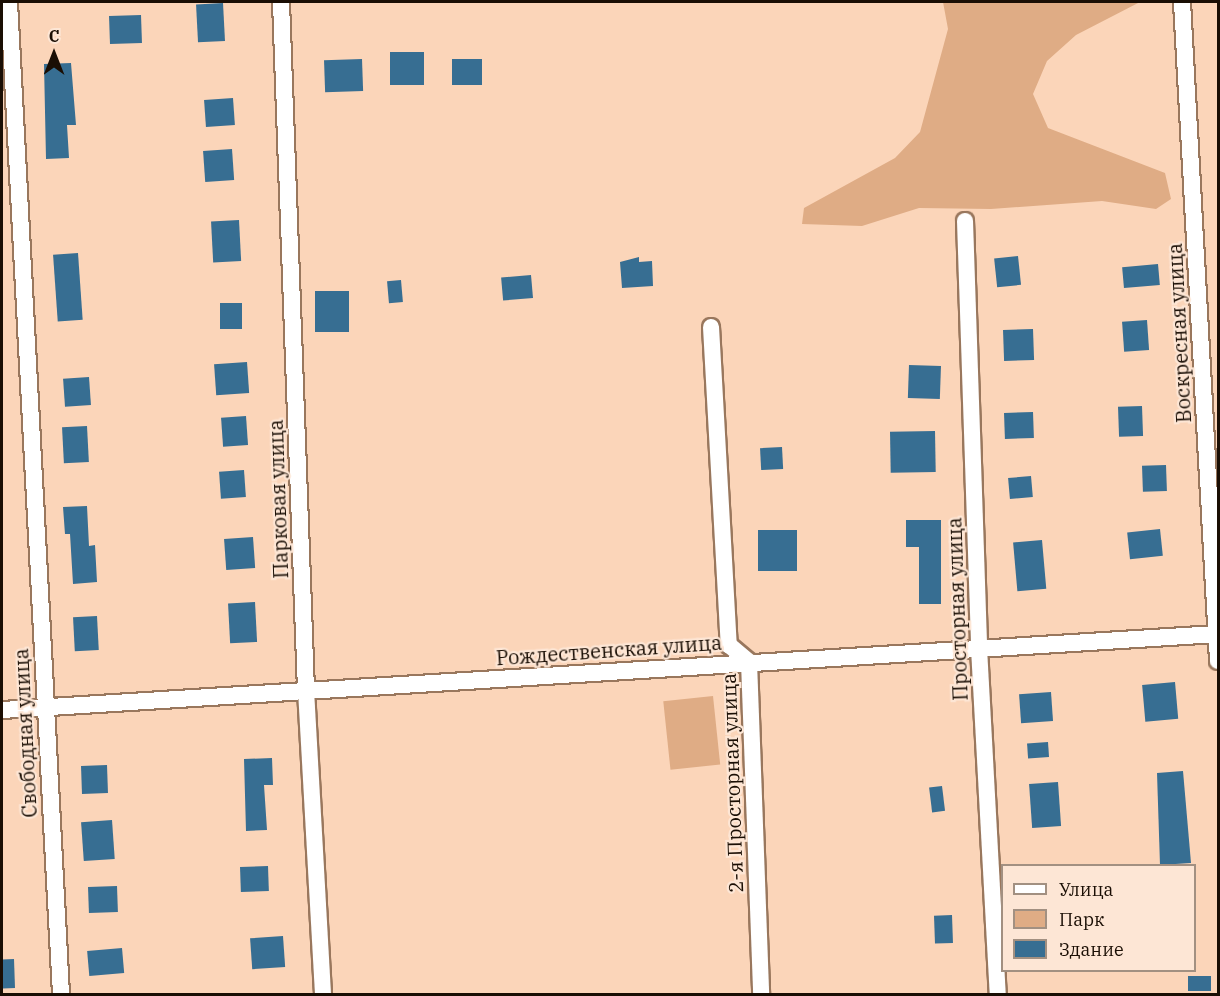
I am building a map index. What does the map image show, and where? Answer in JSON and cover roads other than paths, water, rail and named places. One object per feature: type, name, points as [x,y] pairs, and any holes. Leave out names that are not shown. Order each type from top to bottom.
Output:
[{"type":"street","name":"Свободная улица","points":[[9,2],[44,707],[61,994]]},
{"type":"street","name":"Парковая улица","points":[[281,2],[306,690],[323,994]]},
{"type":"street","name":"Воскресная улица","points":[[1182,2],[1218,661]]},
{"type":"street","name":"Просторная улица","points":[[965,221],[979,648],[998,994]]},
{"type":"street","name":"2-я Просторная улица","points":[[711,327],[729,645],[749,662],[761,994]]},
{"type":"street","name":"Рождественская улица","points":[[2,710],[1218,634]]}]
